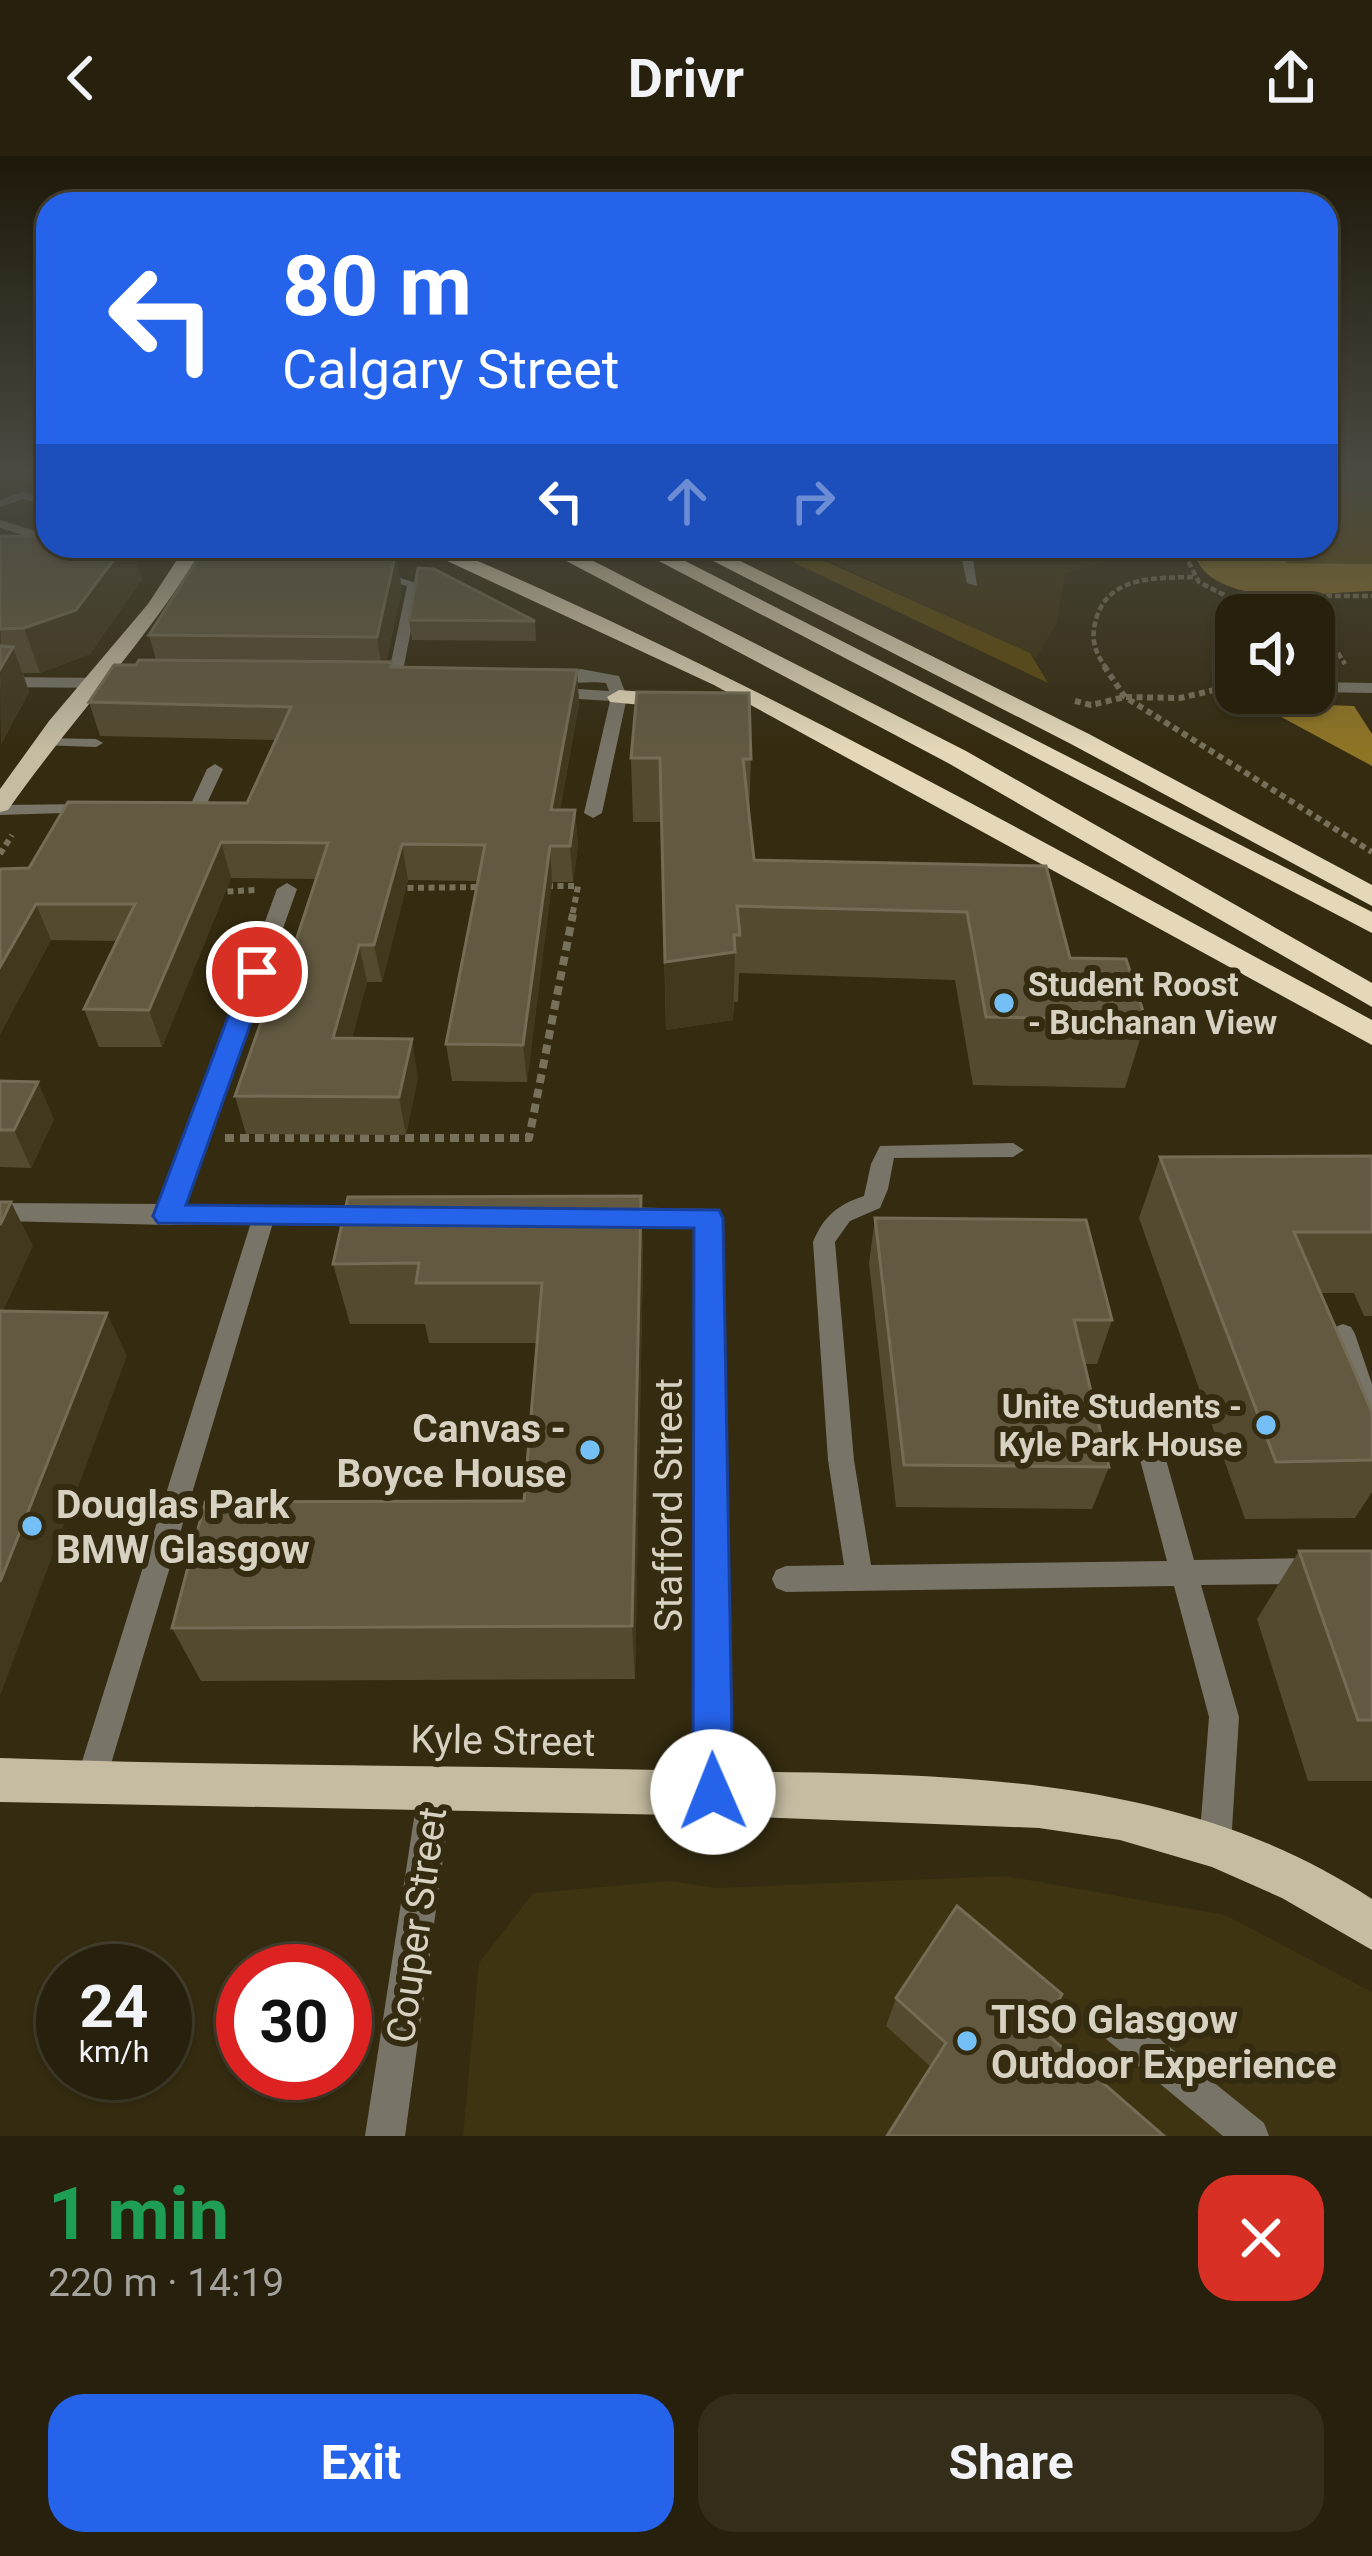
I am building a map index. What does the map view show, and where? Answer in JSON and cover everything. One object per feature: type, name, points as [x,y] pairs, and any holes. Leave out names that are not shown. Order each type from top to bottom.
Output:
[{"type":"highway","points":[[470,565],[643,640],[1372,1034]]},
{"type":"highway","points":[[586,565],[957,757],[1372,997]]},
{"type":"highway","points":[[678,565],[1372,924]]},
{"type":"highway","points":[[733,565],[1080,739],[1372,897]]},
{"type":"highway","points":[[619,697],[715,707],[833,740]]},
{"type":"main road","points":[[0,808],[45,742],[187,565]]},
{"type":"main road","name":"Kyle Street","points":[[0,1780],[713,1792],[1049,1808],[1156,1826],[1215,1845],[1351,1910],[1372,1927]]},
{"type":"street","points":[[0,682],[129,683]]},
{"type":"street","points":[[371,686],[416,686]]},
{"type":"street","points":[[526,686],[619,697],[592,813]]},
{"type":"street","points":[[1335,687],[1372,688]]},
{"type":"street","points":[[168,1216],[287,889]]},
{"type":"street","points":[[0,1212],[406,1216]]},
{"type":"street","name":"Stafford Street","points":[[595,1216],[709,1218],[713,1792]]},
{"type":"street","name":"Couper Street","points":[[385,2136],[436,1786]]},
{"type":"lane","points":[[969,565],[973,583]]},
{"type":"lane","points":[[363,574],[414,584],[393,686]]},
{"type":"lane","points":[[45,742],[96,742]]},
{"type":"lane","points":[[150,810],[196,811],[214,770]]},
{"type":"lane","points":[[0,808],[104,810]]},
{"type":"lane","points":[[859,1577],[841,1460],[824,1242],[831,1224],[846,1210],[872,1202],[882,1186],[879,1164],[887,1151],[1012,1150]]},
{"type":"lane","points":[[90,1784],[264,1216]]},
{"type":"lane","points":[[1343,1334],[1372,1421]]},
{"type":"lane","points":[[1152,1456],[1224,1718],[1215,1845]]},
{"type":"lane","points":[[786,1579],[1349,1570]]},
{"type":"lane","points":[[1118,2027],[1251,2136]]},
{"type":"path","points":[[1189,565],[1207,589],[1221,594]]},
{"type":"path","points":[[1195,577],[1116,586],[1101,600],[1094,649],[1125,697],[1372,852]]},
{"type":"path","points":[[1335,597],[1372,596]]},
{"type":"path","points":[[1335,648],[1339,654]]},
{"type":"path","points":[[1125,697],[1180,698],[1215,690]]},
{"type":"path","points":[[196,1138],[529,1138],[578,886],[533,886]]},
{"type":"path","points":[[376,888],[488,887]]},
{"type":"path","points":[[195,892],[287,889]]},
{"type":"shaded area","points":[[800,565],[834,565],[1030,653],[1048,683]]},
{"type":"shaded area","points":[[839,565],[1093,565],[1065,573],[1056,625],[1036,658]]},
{"type":"shaded area","points":[[1200,565],[1372,565],[1372,591],[1268,594],[1247,592],[1211,577]]},
{"type":"shaded area","points":[[1335,705],[1354,706],[1372,734],[1372,766],[1276,714],[1335,714]]},
{"type":"shaded area","points":[[1006,1876],[1225,1915],[1372,1992],[1372,2136],[463,2136],[479,1963],[533,1893],[670,1881],[716,1888]]},
{"type":"building","points":[[0,565],[109,565],[76,610],[24,628],[0,629]]},
{"type":"building","points":[[194,565],[393,565],[377,637],[149,635]]},
{"type":"building","points":[[418,568],[434,569],[535,621],[409,620]]},
{"type":"building","points":[[0,646],[13,647],[0,669]]},
{"type":"building","points":[[139,660],[391,662],[391,667],[577,670],[551,810],[575,810],[570,846],[550,846],[523,1045],[446,1044],[485,845],[402,844],[374,945],[359,945],[333,1038],[412,1039],[399,1097],[235,1096],[279,971],[286,971],[328,843],[221,842],[149,1010],[84,1009],[135,904],[36,904],[0,967],[0,869],[29,868],[68,802],[247,803],[291,707],[89,702],[114,665],[136,665]]},
{"type":"building","points":[[637,692],[749,693],[751,759],[743,759],[754,860],[1046,866],[1070,958],[1126,959],[1146,1020],[986,1017],[967,912],[737,906],[740,935],[734,935],[735,952],[665,962],[660,758],[631,758]]},
{"type":"building","points":[[0,1081],[38,1082],[14,1130],[0,1130]]},
{"type":"building","points":[[1372,1156],[1372,1232],[1294,1232],[1372,1412],[1372,1460],[1276,1462],[1160,1157]]},
{"type":"building","points":[[641,1196],[632,1626],[172,1628],[205,1502],[524,1501],[542,1283],[416,1283],[419,1263],[333,1264],[348,1197]]},
{"type":"building","points":[[0,1202],[11,1202],[0,1225]]},
{"type":"building","points":[[875,1218],[1086,1220],[1112,1320],[1074,1320],[1109,1467],[904,1465]]},
{"type":"building","points":[[0,1311],[107,1313],[0,1582]]},
{"type":"building","points":[[1299,1551],[1372,1551],[1372,1720],[1358,1720]]},
{"type":"building","name":"TISO Glasgow Outdoor Experience","points":[[957,1906],[1062,1994],[1042,2030],[1164,2136],[887,2136],[946,2043],[896,1998]]},
{"type":"place","name":"Student Roost - Buchanan View","points":[[1004,1003]]},
{"type":"place","name":"Unite Students - Kyle Park House","points":[[1266,1425]]},
{"type":"place","name":"Canvas - Boyce House","points":[[590,1450]]},
{"type":"place","name":"Douglas Park BMW Glasgow","points":[[32,1526]]},
{"type":"place","name":"TISO Glasgow Outdoor Experience","points":[[967,2041]]},
{"type":"route","points":[[257,972],[168,1216],[709,1218],[713,1792]]}]
